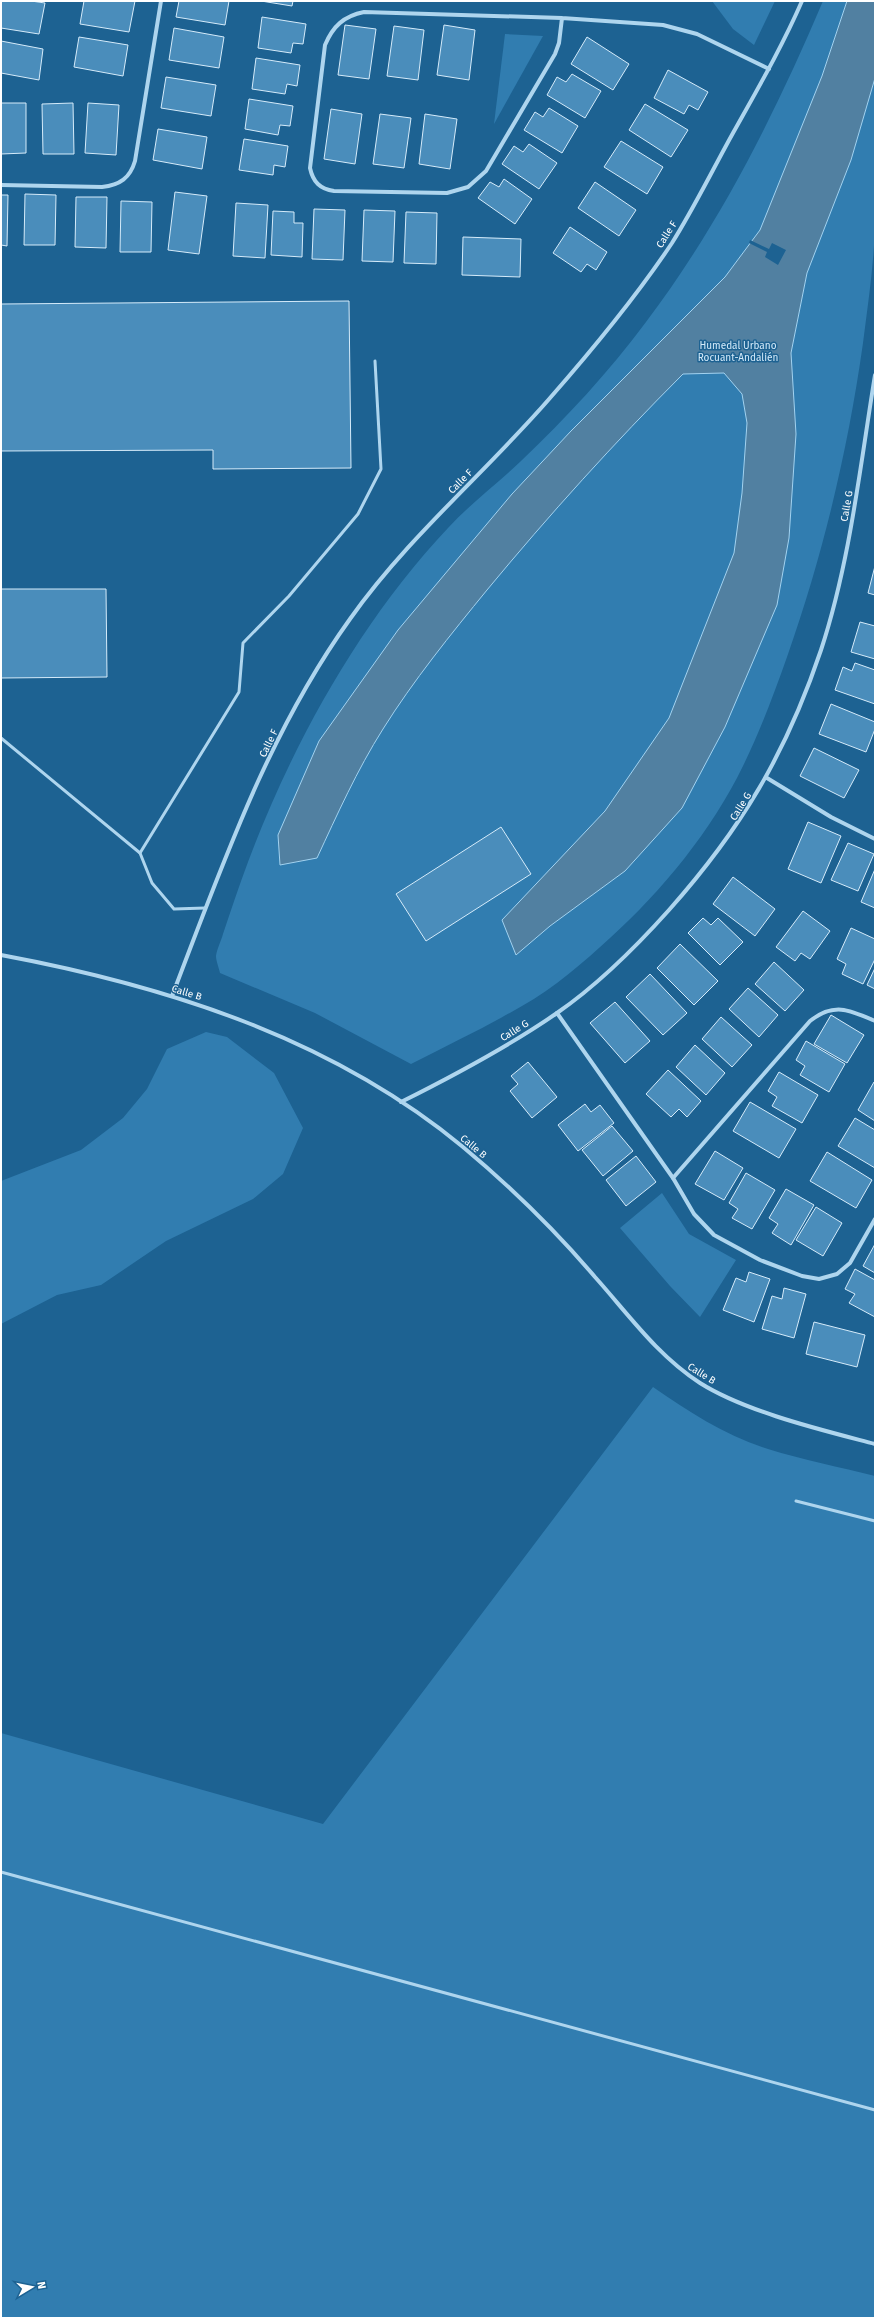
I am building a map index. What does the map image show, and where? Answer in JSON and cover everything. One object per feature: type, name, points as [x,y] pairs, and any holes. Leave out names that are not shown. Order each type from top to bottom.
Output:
[{"type":"street","points":[[1,185],[102,187],[114,186],[125,180],[132,171],[135,161],[161,1]]},
{"type":"street","name":"Calle F","points":[[172,996],[204,908],[240,822],[289,717],[321,662],[350,619],[381,578],[415,539],[549,400],[590,352],[632,298],[672,242],[769,69],[802,1]]},
{"type":"street","points":[[562,18],[559,43],[555,54],[486,171],[468,187],[447,193],[334,191],[325,190],[317,184],[312,177],[310,168],[325,45],[334,28],[341,21],[352,15],[364,12],[562,18],[644,23],[681,29],[718,43],[769,69]]},
{"type":"street","name":"Calle G","points":[[402,1102],[472,1065],[557,1013],[592,986],[656,925],[697,879],[735,830],[767,778],[794,722],[822,648],[840,579],[875,375]]},
{"type":"street","points":[[767,778],[831,817],[875,839]]},
{"type":"street","name":"Calle B","points":[[1,955],[102,976],[172,996],[254,1024],[293,1041],[348,1070],[402,1102],[462,1146],[516,1194],[568,1246],[653,1345],[677,1367],[703,1384],[733,1400],[813,1428],[875,1444]]},
{"type":"street","points":[[673,1178],[810,1020],[819,1014],[841,1009],[852,1011],[875,1021]]},
{"type":"street","points":[[557,1013],[673,1178],[694,1214],[714,1235],[760,1260],[810,1279],[828,1278],[844,1269],[850,1263],[875,1219]]},
{"type":"lane","points":[[140,853],[239,692],[243,643],[289,596],[358,514],[381,469],[375,361]]},
{"type":"lane","points":[[1,738],[140,853],[152,883],[174,909],[204,908]]},
{"type":"lane","points":[[796,1500],[875,1521]]},
{"type":"lane","points":[[1,1872],[875,2110]]},
{"type":"green space","points":[[712,1],[775,1],[754,45],[733,29]]},
{"type":"green space","points":[[823,1],[875,1],[875,225],[872,269],[863,343],[850,423],[823,541],[800,619],[777,685],[755,739],[731,790],[701,836],[667,880],[629,920],[579,965],[534,999],[481,1029],[411,1064],[315,1013],[220,973],[216,958],[217,951],[245,871],[266,818],[308,729],[332,685],[358,643],[386,602],[416,564],[465,511],[521,461],[571,411],[632,341],[673,285],[722,207],[744,167],[786,85]]},
{"type":"green space","points":[[505,34],[543,36],[494,124]]},
{"type":"green space","points":[[206,1032],[227,1037],[274,1073],[303,1128],[283,1174],[253,1199],[166,1241],[101,1285],[57,1295],[1,1324],[1,1181],[81,1150],[123,1118],[147,1089],[167,1049]]},
{"type":"green space","points":[[662,1193],[689,1234],[736,1260],[700,1317],[670,1286],[620,1228]]},
{"type":"green space","points":[[653,1387],[708,1422],[752,1444],[795,1457],[875,1476],[875,2318],[1,2318],[1,1733],[323,1824]]},
{"type":"shaded area","name":"Humedal Urbano Rocuant-Andalién","points":[[847,1],[875,1],[875,78],[851,160],[807,273],[791,353],[796,434],[789,538],[777,605],[725,727],[682,808],[625,871],[550,926],[516,955],[502,920],[605,811],[669,718],[734,553],[742,493],[747,423],[742,394],[724,373],[683,374],[582,480],[487,590],[407,693],[383,729],[365,760],[317,858],[280,865],[278,835],[319,741],[398,630],[512,494],[571,431],[725,277],[760,230],[822,76]]},
{"type":"pier","points":[[750,240],[769,249],[772,243],[786,250],[778,265],[765,257],[767,252],[749,243]]},
{"type":"building","points":[[1,1],[31,1],[45,3],[39,34],[1,28]]},
{"type":"building","points":[[84,1],[135,1],[129,32],[80,24]]},
{"type":"building","points":[[179,1],[229,1],[225,25],[176,17]]},
{"type":"building","points":[[261,1],[293,1],[292,6]]},
{"type":"building","points":[[262,17],[306,24],[303,44],[293,43],[291,53],[258,48]]},
{"type":"building","points":[[345,25],[376,29],[369,79],[338,75]]},
{"type":"building","points":[[444,25],[475,30],[469,80],[437,75]]},
{"type":"building","points":[[394,26],[424,30],[418,80],[387,76]]},
{"type":"building","points":[[174,28],[224,37],[219,68],[169,60]]},
{"type":"building","points":[[79,37],[128,45],[123,76],[74,67]]},
{"type":"building","points":[[587,37],[629,64],[613,90],[571,64]]},
{"type":"building","points":[[1,41],[43,49],[39,80],[1,73]]},
{"type":"building","points":[[256,58],[300,65],[297,86],[287,84],[285,94],[252,89]]},
{"type":"building","points":[[668,70],[708,92],[698,110],[689,105],[684,114],[654,98]]},
{"type":"building","points":[[572,74],[601,91],[585,118],[547,95],[557,77],[566,82]]},
{"type":"building","points":[[166,77],[216,85],[211,116],[161,108]]},
{"type":"building","points":[[249,99],[293,106],[290,126],[280,125],[278,135],[245,129]]},
{"type":"building","points":[[1,103],[26,103],[26,153],[1,154]]},
{"type":"building","points":[[73,103],[74,154],[43,154],[42,104]]},
{"type":"building","points":[[88,103],[119,105],[116,155],[85,153]]},
{"type":"building","points":[[645,104],[688,130],[671,157],[629,130]]},
{"type":"building","points":[[549,108],[578,126],[562,153],[524,130],[535,112],[543,117]]},
{"type":"building","points":[[331,109],[362,114],[355,164],[324,159]]},
{"type":"building","points":[[380,114],[411,118],[404,168],[373,164]]},
{"type":"building","points":[[425,114],[457,119],[450,169],[419,164]]},
{"type":"building","points":[[158,129],[207,137],[202,169],[153,160]]},
{"type":"building","points":[[244,139],[288,146],[285,167],[274,165],[273,175],[239,170]]},
{"type":"building","points":[[621,141],[663,167],[647,194],[604,167]]},
{"type":"building","points":[[529,144],[557,163],[539,189],[502,164],[514,146],[523,152]]},
{"type":"building","points":[[504,179],[532,199],[515,224],[478,198],[490,182],[499,187]]},
{"type":"building","points":[[595,182],[636,210],[619,236],[578,208]]},
{"type":"building","points":[[175,192],[207,196],[199,254],[168,250]]},
{"type":"building","points":[[25,194],[56,195],[55,245],[24,245]]},
{"type":"building","points":[[1,195],[8,195],[7,246],[1,245]]},
{"type":"building","points":[[76,197],[107,197],[106,248],[75,247]]},
{"type":"building","points":[[121,201],[152,202],[151,252],[120,252]]},
{"type":"building","points":[[236,203],[268,205],[265,258],[233,256]]},
{"type":"building","points":[[314,209],[345,210],[343,260],[312,259]]},
{"type":"building","points":[[364,210],[395,211],[393,262],[362,261]]},
{"type":"building","points":[[273,211],[294,212],[294,223],[303,223],[302,257],[271,255]]},
{"type":"building","points":[[406,212],[437,213],[436,264],[404,263]]},
{"type":"building","points":[[570,227],[607,252],[596,270],[587,264],[581,272],[553,253]]},
{"type":"building","points":[[463,237],[521,239],[520,277],[462,275]]},
{"type":"building","points":[[349,301],[351,468],[213,469],[213,450],[1,451],[1,304]]},
{"type":"building","points":[[875,566],[875,595],[868,593]]},
{"type":"building","points":[[1,589],[106,589],[107,677],[1,678]]},
{"type":"building","points":[[860,622],[875,626],[875,659],[851,652]]},
{"type":"building","points":[[855,663],[875,670],[875,704],[835,690],[843,667],[852,671]]},
{"type":"building","points":[[831,704],[875,722],[875,729],[866,752],[819,734]]},
{"type":"building","points":[[814,748],[859,770],[844,798],[800,776]]},
{"type":"building","points":[[808,822],[841,836],[821,883],[788,869]]},
{"type":"building","points":[[501,827],[531,874],[426,941],[396,894]]},
{"type":"building","points":[[848,843],[874,854],[858,891],[831,880]]},
{"type":"building","points":[[875,869],[875,908],[861,902]]},
{"type":"building","points":[[733,877],[775,909],[755,936],[713,904]]},
{"type":"building","points":[[803,911],[830,931],[810,959],[801,953],[795,961],[776,947]]},
{"type":"building","points":[[703,918],[711,925],[718,918],[743,942],[720,965],[688,933]]},
{"type":"building","points":[[851,928],[875,939],[875,959],[863,984],[842,974],[846,964],[837,959]]},
{"type":"building","points":[[680,944],[718,981],[694,1005],[657,968]]},
{"type":"building","points":[[774,962],[804,990],[785,1011],[755,984]]},
{"type":"building","points":[[875,968],[875,989],[867,985]]},
{"type":"building","points":[[650,974],[687,1013],[663,1035],[626,997]]},
{"type":"building","points":[[748,988],[778,1015],[759,1037],[729,1009]]},
{"type":"building","points":[[615,1002],[650,1041],[625,1063],[590,1023]]},
{"type":"building","points":[[831,1015],[864,1035],[847,1063],[814,1044]]},
{"type":"building","points":[[721,1017],[752,1045],[732,1067],[702,1039]]},
{"type":"building","points":[[806,1041],[845,1064],[829,1092],[800,1075],[805,1066],[796,1060]]},
{"type":"building","points":[[695,1045],[725,1073],[706,1095],[676,1067]]},
{"type":"building","points":[[528,1062],[557,1097],[532,1118],[510,1091],[518,1084],[511,1076]]},
{"type":"building","points":[[668,1070],[701,1101],[687,1117],[679,1109],[671,1117],[646,1094]]},
{"type":"building","points":[[779,1072],[818,1095],[802,1123],[772,1106],[777,1097],[768,1091]]},
{"type":"building","points":[[874,1082],[875,1083],[875,1121],[858,1110]]},
{"type":"building","points":[[750,1102],[796,1129],[779,1158],[733,1131]]},
{"type":"building","points":[[585,1104],[591,1112],[600,1105],[614,1123],[578,1151],[558,1125]]},
{"type":"building","points":[[855,1118],[875,1130],[875,1168],[838,1146]]},
{"type":"building","points":[[612,1126],[633,1151],[603,1176],[582,1150]]},
{"type":"building","points":[[715,1151],[743,1168],[724,1200],[695,1184]]},
{"type":"building","points":[[827,1152],[872,1180],[856,1208],[810,1181]]},
{"type":"building","points":[[636,1156],[656,1182],[626,1206],[606,1180]]},
{"type":"building","points":[[746,1173],[775,1190],[752,1229],[732,1218],[738,1209],[729,1203]]},
{"type":"building","points":[[786,1189],[814,1205],[791,1245],[772,1233],[778,1224],[769,1218]]},
{"type":"building","points":[[816,1207],[842,1223],[823,1256],[796,1240]]},
{"type":"building","points":[[875,1244],[875,1273],[863,1266]]},
{"type":"building","points":[[855,1269],[875,1280],[875,1317],[849,1303],[855,1294],[845,1289]]},
{"type":"building","points":[[749,1272],[770,1279],[754,1322],[723,1310],[736,1278],[746,1282]]},
{"type":"building","points":[[784,1288],[806,1294],[794,1338],[762,1329],[772,1296],[782,1299]]},
{"type":"building","points":[[814,1322],[865,1335],[857,1367],[806,1354]]}]
